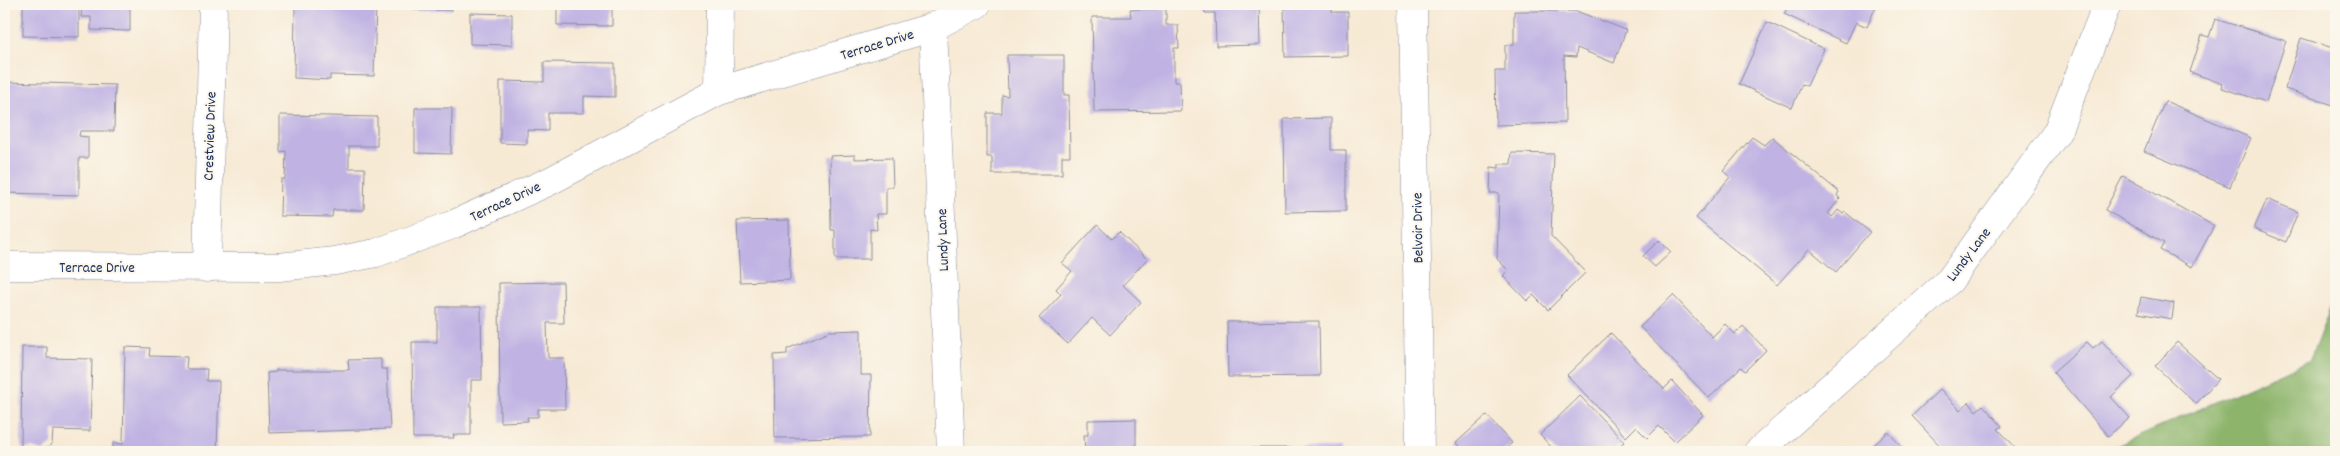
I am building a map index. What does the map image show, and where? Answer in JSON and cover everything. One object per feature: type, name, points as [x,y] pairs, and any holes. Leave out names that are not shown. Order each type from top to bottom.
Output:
[{"type":"street","name":"Crestview Drive","points":[[207,268],[213,4]]},
{"type":"street","points":[[719,91],[720,4]]},
{"type":"street","name":"Terrace Drive","points":[[4,266],[279,267],[351,258],[402,245],[550,181],[719,91],[933,27],[977,4]]},
{"type":"street","name":"Belvoir Drive","points":[[1413,4],[1420,452]]},
{"type":"street","name":"Lundy Lane","points":[[1758,452],[1950,280],[2057,132],[2108,4]]},
{"type":"street","name":"Lundy Lane","points":[[933,27],[951,452]]},
{"type":"green space","points":[[2336,293],[2336,452],[2103,452],[2310,360]]},
{"type":"building","points":[[23,4],[79,4],[79,37],[23,36]]},
{"type":"building","points":[[82,4],[130,4],[130,31],[91,30],[91,17],[81,17]]},
{"type":"building","points":[[295,4],[376,4],[374,76],[330,75],[330,80],[294,78]]},
{"type":"building","points":[[415,4],[452,4],[452,10],[415,10]]},
{"type":"building","points":[[557,4],[617,4],[616,7],[612,7],[612,26],[557,25]]},
{"type":"building","points":[[1204,4],[1259,4],[1260,45],[1216,46],[1215,13],[1205,13]]},
{"type":"building","points":[[1284,4],[1332,4],[1332,12],[1348,12],[1348,56],[1285,57]]},
{"type":"building","points":[[1789,4],[1877,4],[1867,27],[1856,22],[1846,43],[1784,14]]},
{"type":"building","points":[[1130,9],[1166,9],[1166,25],[1178,25],[1179,48],[1174,48],[1174,82],[1180,82],[1181,111],[1094,112],[1092,17],[1131,17]]},
{"type":"building","points":[[1514,11],[1576,11],[1626,30],[1614,63],[1577,48],[1576,57],[1564,56],[1565,123],[1496,125],[1495,71],[1505,71],[1505,45],[1514,44]]},
{"type":"building","points":[[470,13],[512,14],[512,45],[470,44]]},
{"type":"building","points":[[2215,19],[2286,41],[2266,102],[2222,88],[2223,84],[2190,72],[2202,35],[2209,37]]},
{"type":"building","points":[[1767,22],[1824,49],[1807,86],[1802,84],[1792,108],[1739,84]]},
{"type":"building","points":[[2301,38],[2336,49],[2336,106],[2285,89]]},
{"type":"building","points":[[1007,55],[1064,55],[1064,95],[1069,95],[1070,156],[1062,156],[1062,174],[992,174],[992,157],[987,157],[987,113],[1002,113],[1002,95],[1008,96]]},
{"type":"building","points":[[544,62],[615,63],[615,97],[584,96],[584,113],[548,113],[548,131],[527,130],[527,144],[500,143],[500,81],[544,82]]},
{"type":"building","points":[[4,82],[115,85],[114,131],[80,131],[79,136],[88,137],[88,158],[79,158],[79,195],[4,193]]},
{"type":"building","points":[[2165,101],[2251,138],[2230,187],[2144,151]]},
{"type":"building","points":[[415,108],[452,108],[451,154],[415,153]]},
{"type":"building","points":[[280,115],[377,117],[377,146],[349,146],[349,168],[365,168],[364,210],[333,210],[332,217],[280,216],[281,179],[285,179],[286,151],[280,152]]},
{"type":"building","points":[[1331,118],[1331,150],[1346,150],[1346,211],[1285,212],[1284,119]]},
{"type":"building","points":[[1752,137],[1764,145],[1772,137],[1839,192],[1837,195],[1840,199],[1828,213],[1832,217],[1838,210],[1843,214],[1845,212],[1870,232],[1836,272],[1809,249],[1777,285],[1696,218],[1730,177],[1723,171]]},
{"type":"building","points":[[1512,153],[1554,154],[1551,236],[1586,272],[1548,310],[1533,295],[1527,301],[1503,276],[1508,270],[1497,259],[1499,193],[1490,193],[1491,167],[1499,168],[1499,164],[1511,164]]},
{"type":"building","points":[[855,155],[855,159],[892,158],[893,187],[886,187],[886,214],[876,214],[877,230],[870,229],[870,259],[835,259],[835,230],[831,230],[830,156]]},
{"type":"building","points":[[2123,176],[2214,226],[2192,267],[2160,250],[2164,243],[2105,210]]},
{"type":"building","points":[[2267,199],[2298,212],[2286,242],[2254,229]]},
{"type":"building","points":[[789,220],[790,280],[740,282],[737,221]]},
{"type":"building","points":[[1097,225],[1112,239],[1119,232],[1147,259],[1123,285],[1141,302],[1110,335],[1092,318],[1068,344],[1039,318],[1061,294],[1056,289],[1072,271],[1062,263]]},
{"type":"building","points":[[1659,240],[1671,252],[1655,267],[1643,256]]},
{"type":"building","points":[[563,282],[564,323],[547,323],[548,358],[564,358],[565,409],[538,409],[538,417],[527,417],[528,421],[500,422],[499,283]]},
{"type":"building","points":[[1673,295],[1712,337],[1725,324],[1735,334],[1743,326],[1766,350],[1745,371],[1741,367],[1709,398],[1640,327]]},
{"type":"building","points":[[2141,297],[2174,303],[2172,319],[2138,313]]},
{"type":"building","points":[[437,307],[481,307],[482,380],[471,380],[471,435],[453,435],[454,438],[413,438],[412,342],[437,342]]},
{"type":"building","points":[[1319,321],[1320,376],[1228,377],[1227,322]]},
{"type":"building","points":[[861,330],[861,375],[871,375],[870,437],[775,438],[774,355],[787,354],[787,349],[830,331]]},
{"type":"building","points":[[1611,333],[1664,389],[1672,381],[1703,415],[1675,442],[1659,426],[1647,438],[1636,427],[1626,437],[1567,375]]},
{"type":"building","points":[[2102,341],[2133,376],[2111,397],[2130,418],[2108,436],[2053,372],[2087,342],[2093,348]]},
{"type":"building","points":[[2177,342],[2218,379],[2196,404],[2155,366]]},
{"type":"building","points":[[22,347],[47,347],[47,358],[92,359],[90,431],[53,430],[52,444],[43,451],[32,448],[23,449],[21,446]]},
{"type":"building","points":[[125,347],[150,348],[149,356],[187,357],[186,369],[207,369],[206,381],[219,381],[217,452],[113,452],[113,443],[123,444]]},
{"type":"building","points":[[381,359],[381,369],[387,369],[390,429],[269,433],[267,373],[276,372],[276,370],[349,370],[348,360]]},
{"type":"building","points":[[1940,389],[1960,410],[1969,402],[1976,411],[1983,405],[2002,426],[1998,429],[2020,452],[1946,452],[1912,416]]},
{"type":"building","points":[[1580,396],[1624,442],[1612,452],[1556,452],[1540,435]]},
{"type":"building","points":[[1487,415],[1512,443],[1502,452],[1465,452],[1456,443]]},
{"type":"building","points":[[1136,419],[1136,452],[1085,452],[1084,435],[1088,435],[1088,420]]},
{"type":"building","points":[[1888,432],[1907,452],[1866,452]]},
{"type":"building","points":[[1230,448],[1340,448],[1340,452],[1230,452]]}]
